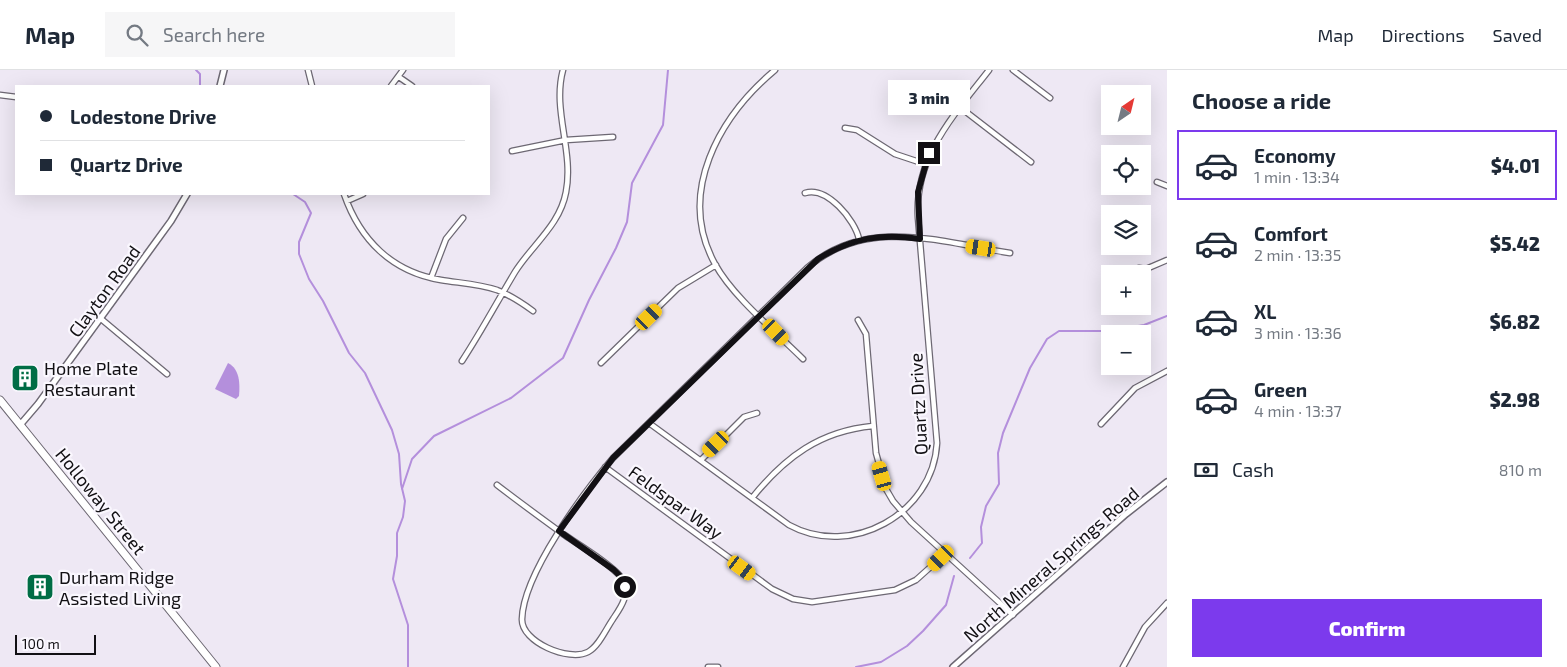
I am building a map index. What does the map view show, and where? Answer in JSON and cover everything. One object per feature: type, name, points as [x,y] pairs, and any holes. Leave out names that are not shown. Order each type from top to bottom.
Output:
[{"type":"highway","name":"Holloway Street","points":[[0,400],[216,667]]},
{"type":"street","points":[[220,85],[224,70]]},
{"type":"street","points":[[308,70],[312,85]]},
{"type":"street","points":[[392,85],[403,70]]},
{"type":"street","points":[[462,361],[516,271],[550,227],[563,203],[567,180],[566,140],[559,101],[563,70]]},
{"type":"street","points":[[775,70],[749,93],[731,117],[705,168],[699,199],[700,215],[703,236],[716,265],[733,289],[803,359]]},
{"type":"street","name":"Quartz Drive","points":[[649,423],[789,525],[817,536],[837,536],[880,527],[901,511],[925,487],[934,466],[936,452],[918,201],[925,164],[937,139],[989,70]]},
{"type":"street","points":[[1013,70],[1050,98]]},
{"type":"street","points":[[398,77],[410,85]]},
{"type":"street","points":[[0,95],[15,97]]},
{"type":"street","points":[[961,108],[1031,162]]},
{"type":"street","points":[[845,128],[857,130],[895,154],[925,164]]},
{"type":"street","points":[[512,151],[566,140],[613,137]]},
{"type":"street","points":[[1157,182],[1167,186]]},
{"type":"street","points":[[805,193],[810,191],[820,194],[837,205],[853,222],[859,239]]},
{"type":"street","name":"Clayton Road","points":[[20,425],[38,404],[171,221],[186,195]]},
{"type":"street","points":[[344,195],[364,235],[381,254],[413,273],[489,288],[504,293],[533,311]]},
{"type":"street","points":[[347,201],[361,195]]},
{"type":"street","points":[[431,278],[446,239],[463,218]]},
{"type":"street","points":[[498,485],[559,531],[614,570],[621,577],[625,587],[622,604],[590,650],[576,655],[564,653],[536,642],[526,632],[522,623],[522,612],[542,560],[559,531],[605,467],[818,259],[843,245],[859,239],[887,235],[1010,253]]},
{"type":"street","points":[[1151,268],[1167,260]]},
{"type":"street","points":[[601,362],[678,288],[716,265]]},
{"type":"street","points":[[100,318],[167,374]]},
{"type":"street","points":[[858,320],[866,334],[873,426],[886,489],[901,511],[945,554],[1013,615]]},
{"type":"street","points":[[1101,424],[1135,388],[1167,371]]},
{"type":"street","points":[[701,460],[744,417],[757,413]]},
{"type":"street","points":[[752,498],[788,461],[808,446],[838,432],[873,426]]},
{"type":"street","name":"Feldspar Way","points":[[605,467],[772,589],[793,599],[821,602],[895,590],[916,580],[945,554]]},
{"type":"street","name":"North Mineral Springs Road","points":[[953,667],[1126,514],[1167,482]]},
{"type":"street","points":[[1123,667],[1145,627],[1167,603]]},
{"type":"street","points":[[708,667],[718,667]]},
{"type":"shaded area","points":[[228,363],[235,369],[238,377],[239,396],[236,399],[215,389]]},
{"type":"waterway","points":[[196,70],[200,74],[200,85]]},
{"type":"waterway","points":[[402,489],[412,459],[434,436],[511,398],[563,358],[627,222],[632,183],[663,125],[668,70]]},
{"type":"waterway","points":[[294,195],[305,202],[311,213],[299,242],[299,254],[309,279],[323,301],[349,353],[365,373],[392,430],[399,454],[401,484],[405,501],[403,517],[397,533],[397,556],[393,579],[408,625],[408,667]]},
{"type":"waterway","points":[[970,558],[982,543],[981,527],[986,506],[999,484],[998,453],[1003,433],[1030,368],[1047,339],[1059,331],[1109,331],[1144,325],[1167,316]]},
{"type":"waterway","points":[[856,667],[881,662],[907,646],[946,605],[954,576]]},
{"type":"place","name":"Home Plate Restaurant","points":[[25,378]]},
{"type":"place","name":"Durham Ridge Assisted Living","points":[[40,587]]},
{"type":"route","points":[[625,587],[621,577],[614,570],[559,531],[587,490],[613,458],[818,259],[843,245],[869,237],[897,235],[920,239],[918,192],[929,153]]}]
